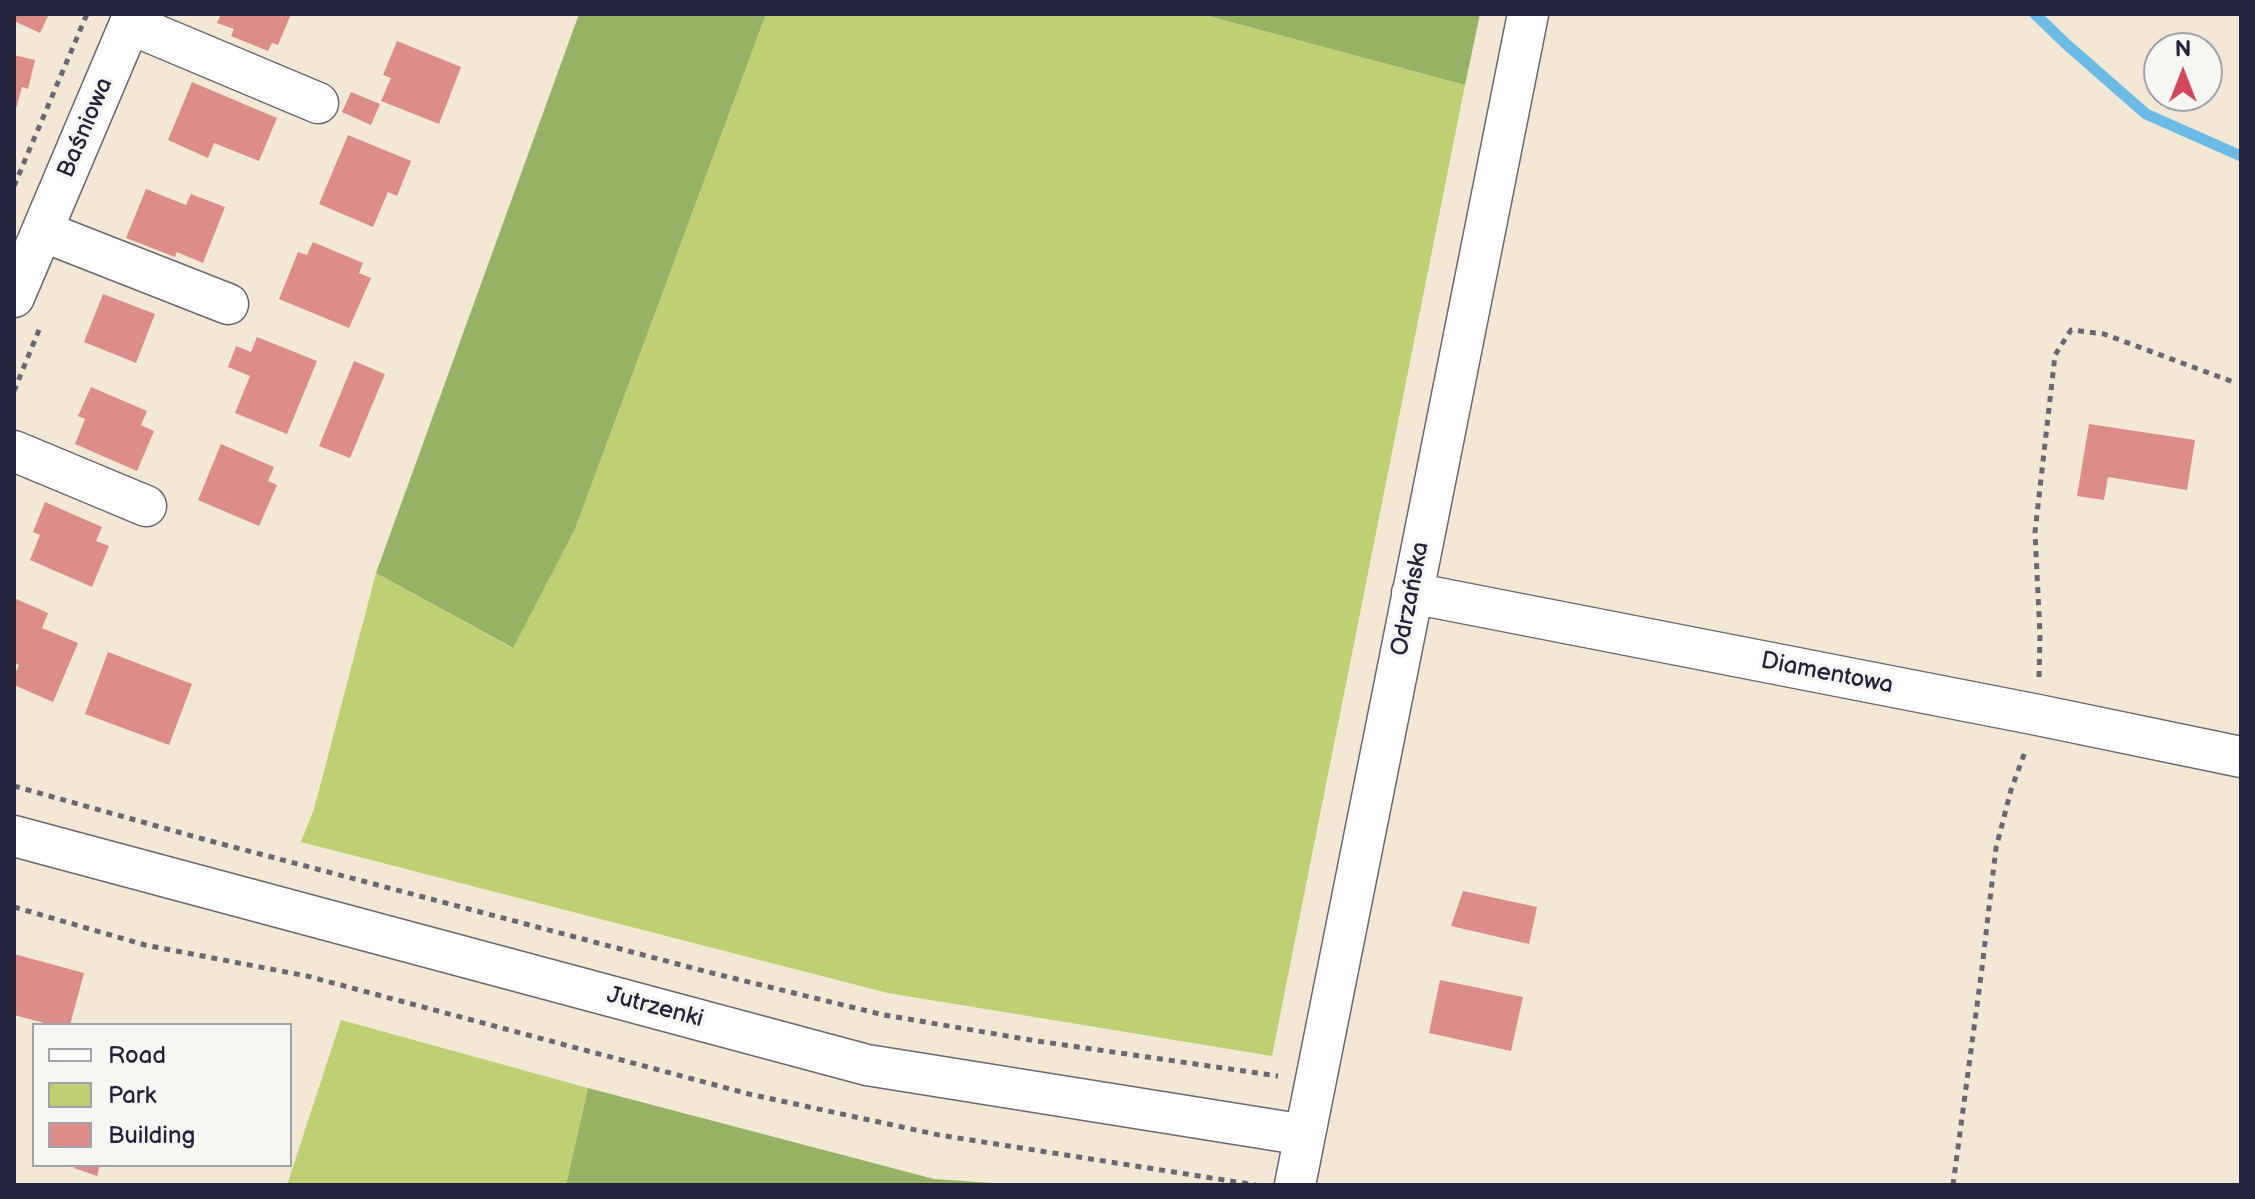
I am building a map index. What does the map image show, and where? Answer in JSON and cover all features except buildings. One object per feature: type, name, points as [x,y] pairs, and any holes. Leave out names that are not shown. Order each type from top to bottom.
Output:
[{"type":"street","name":"Odrzańska","points":[[1295,1185],[1528,14]]},
{"type":"street","name":"Baśniowa","points":[[14,297],[132,19],[318,103]]},
{"type":"street","points":[[42,231],[228,304]]},
{"type":"street","points":[[14,451],[146,506]]},
{"type":"street","name":"Diamentowa","points":[[1412,593],[2241,757]]},
{"type":"street","name":"Jutrzenki","points":[[14,836],[867,1065],[1305,1135]]},
{"type":"path","points":[[14,186],[87,14]]},
{"type":"path","points":[[1953,1185],[1996,848],[2011,790],[2038,715],[2040,635],[2035,532],[2055,355],[2071,330],[2104,334],[2236,383]]},
{"type":"path","points":[[14,786],[708,972],[884,1015],[1242,1072],[1316,1080]]},
{"type":"path","points":[[14,907],[145,945],[307,976],[749,1094],[939,1135],[1256,1185]]},
{"type":"green space","points":[[579,14],[766,14],[575,529],[513,648],[376,573]]},
{"type":"green space","points":[[766,14],[1201,14],[1465,85],[1272,1056],[888,993],[301,842],[314,809],[376,573],[512,648],[575,529]]},
{"type":"green space","points":[[1201,14],[1480,14],[1465,85]]},
{"type":"green space","points":[[341,1020],[588,1088],[566,1185],[287,1185]]},
{"type":"green space","points":[[588,1088],[934,1179],[1021,1185],[566,1185]]},
{"type":"waterway","points":[[2035,14],[2146,114],[2241,156]]}]
